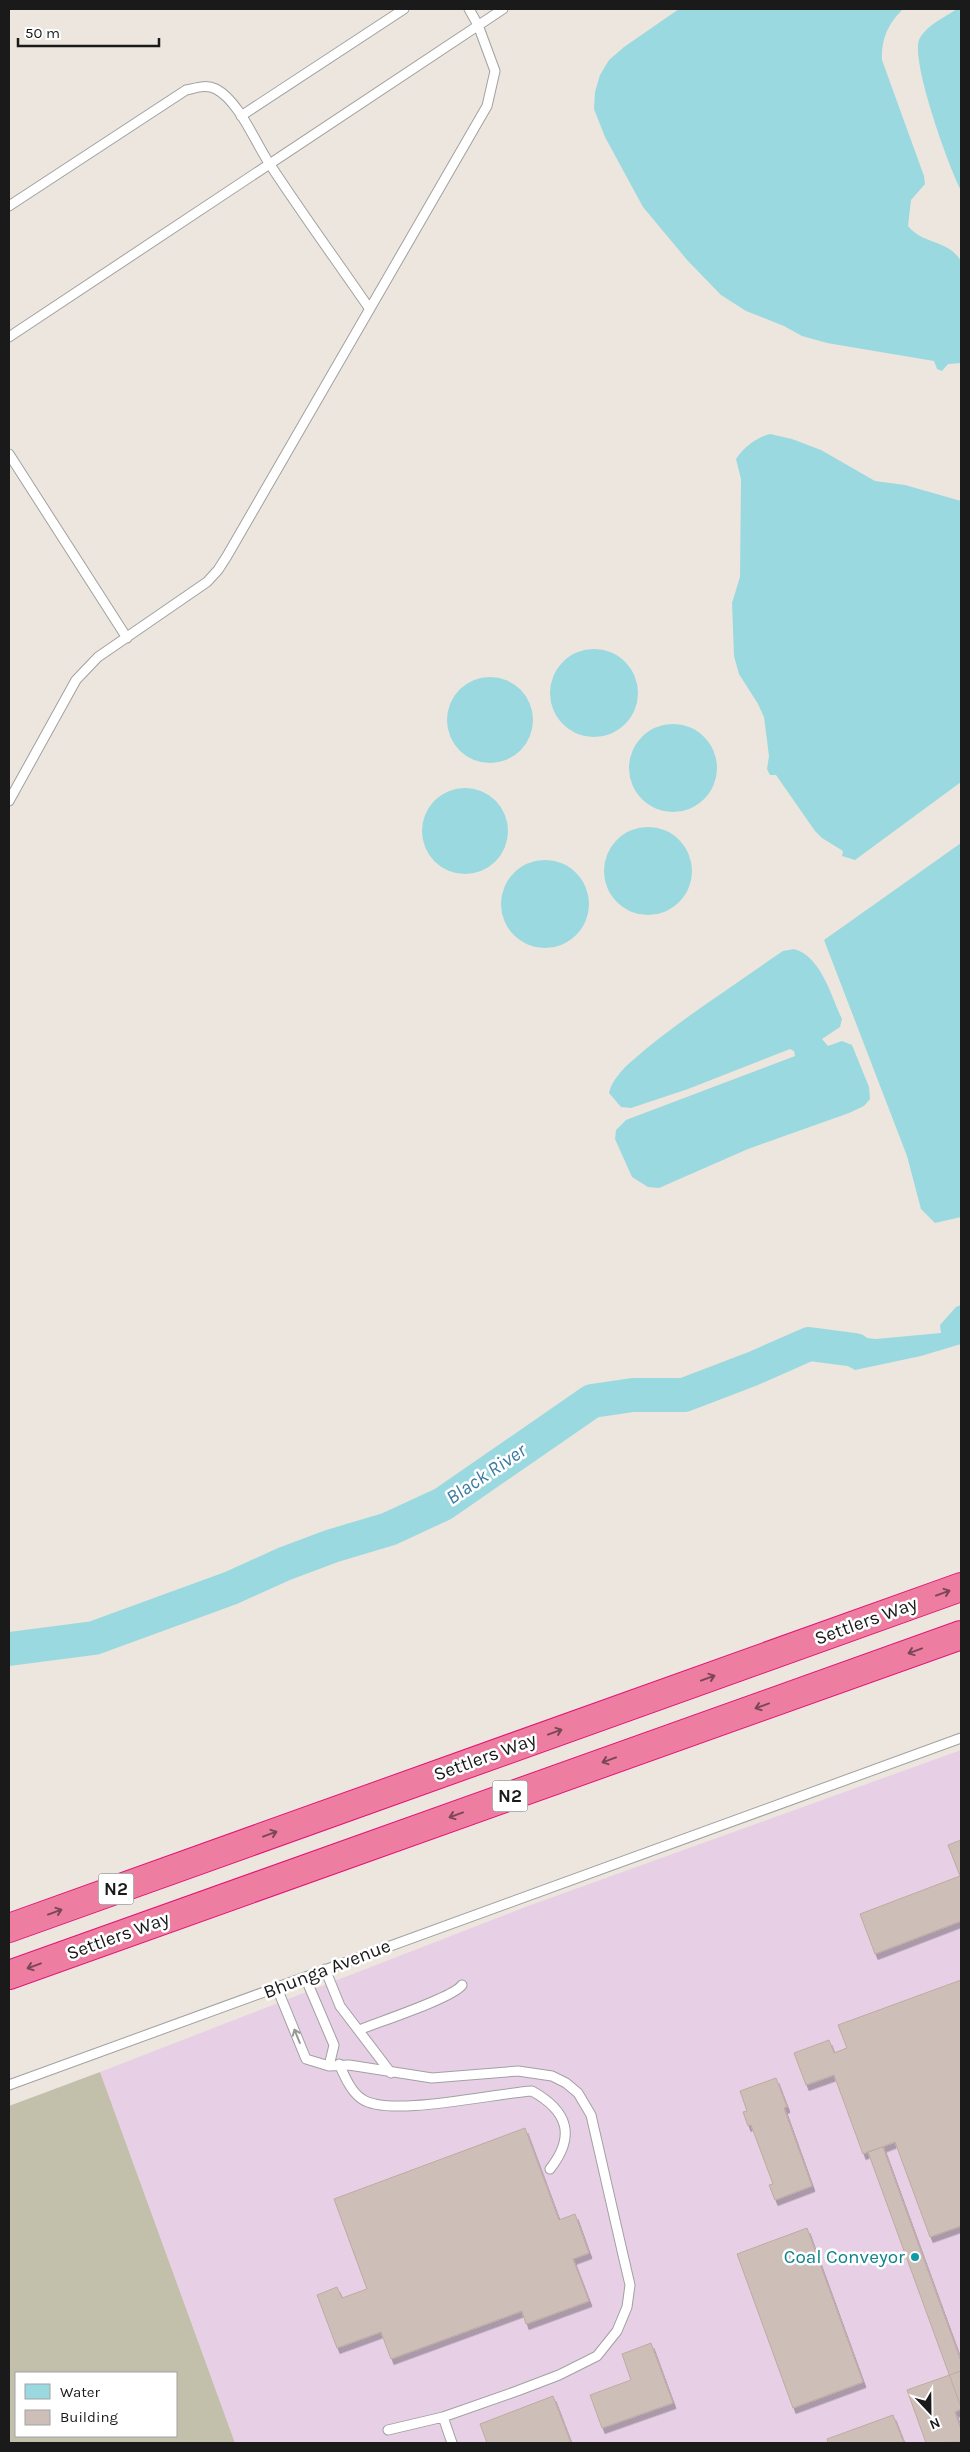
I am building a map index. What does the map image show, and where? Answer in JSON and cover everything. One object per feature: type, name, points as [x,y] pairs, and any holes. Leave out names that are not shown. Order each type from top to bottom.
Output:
[{"type":"highway","name":"Settlers Way","points":[[9,1928],[961,1587]]},
{"type":"highway","name":"Settlers Way","points":[[9,1975],[961,1635]]},
{"type":"lane","points":[[240,116],[404,9]]},
{"type":"lane","points":[[9,801],[76,680],[98,657],[207,582],[218,570],[487,106],[495,71],[478,25],[469,9]]},
{"type":"lane","points":[[9,337],[268,162],[503,9]]},
{"type":"lane","points":[[9,206],[186,90],[204,86],[215,89],[226,96],[268,162],[370,308]]},
{"type":"lane","points":[[9,454],[127,638]]},
{"type":"lane","name":"Bhunga Avenue","points":[[9,2085],[961,1738]]},
{"type":"lane","points":[[325,1969],[340,2006],[391,2073]]},
{"type":"lane","points":[[306,1977],[334,2045],[329,2066]]},
{"type":"lane","points":[[358,2030],[458,1990],[462,1985]]},
{"type":"lane","points":[[277,1988],[306,2059],[329,2066],[339,2064],[432,2078],[518,2071],[552,2076],[566,2083],[578,2093],[591,2115],[630,2285],[627,2307],[617,2331],[597,2356],[559,2376],[443,2417],[388,2430]]},
{"type":"lane","points":[[339,2064],[347,2081],[362,2099],[383,2106],[438,2103],[532,2091],[555,2108],[561,2115],[567,2133],[564,2148],[550,2169]]},
{"type":"lane","points":[[443,2417],[452,2443]]},
{"type":"shaded area","points":[[961,1750],[961,2443],[235,2443],[100,2072],[528,1906]]},
{"type":"shaded area","points":[[100,2072],[235,2443],[9,2443],[9,2106]]},
{"type":"water","points":[[679,9],[903,9],[893,20],[886,32],[882,60],[924,176],[925,184],[911,200],[908,226],[921,236],[949,249],[961,261],[961,363],[948,364],[942,371],[937,369],[934,361],[827,343],[802,336],[784,326],[746,311],[721,295],[688,261],[643,207],[605,137],[594,109],[595,92],[600,75],[609,60],[624,47]]},
{"type":"water","points":[[957,9],[961,9],[961,190],[932,115],[920,70],[918,52],[919,40],[926,30]]},
{"type":"water","points":[[770,434],[792,439],[821,450],[875,481],[905,485],[961,501],[961,782],[855,860],[842,856],[843,851],[822,838],[815,831],[776,775],[770,775],[767,769],[769,756],[764,717],[739,674],[734,656],[732,603],[740,577],[741,479],[736,459],[751,443]]},
{"type":"water","points":[[594,649],[611,653],[625,662],[634,676],[638,693],[634,710],[625,724],[611,733],[594,737],[577,733],[563,724],[554,710],[550,693],[554,676],[563,662],[577,653]]},
{"type":"water","points":[[482,677],[498,677],[507,680],[521,689],[530,703],[533,720],[530,737],[521,751],[507,760],[498,763],[482,763],[466,756],[454,744],[447,728],[447,712],[454,696],[466,684]]},
{"type":"water","points":[[673,724],[690,728],[704,737],[713,751],[717,768],[713,785],[704,799],[690,808],[673,812],[656,808],[642,799],[633,785],[629,768],[633,751],[642,737],[656,728]]},
{"type":"water","points":[[457,788],[473,788],[482,791],[496,800],[505,814],[508,831],[505,848],[496,862],[482,871],[473,874],[457,874],[441,867],[429,855],[422,839],[422,823],[429,807],[441,795]]},
{"type":"water","points":[[648,827],[665,830],[673,834],[685,846],[689,854],[692,871],[689,888],[685,896],[673,908],[665,912],[648,915],[631,912],[623,908],[611,896],[607,888],[604,871],[607,854],[611,846],[623,834],[631,830]]},
{"type":"water","points":[[961,843],[961,1217],[935,1223],[921,1209],[907,1156],[824,940]]},
{"type":"water","points":[[545,860],[562,864],[576,873],[585,887],[589,904],[585,921],[576,935],[562,944],[545,948],[528,944],[514,935],[505,921],[501,904],[505,887],[514,873],[528,864]]},
{"type":"water","points":[[794,949],[803,953],[818,968],[842,1019],[840,1027],[822,1039],[828,1046],[842,1041],[852,1045],[869,1087],[870,1099],[864,1106],[849,1113],[748,1149],[659,1188],[648,1187],[632,1177],[615,1139],[616,1130],[626,1120],[795,1056],[794,1051],[790,1049],[688,1089],[631,1108],[621,1107],[609,1093],[618,1075],[649,1046],[683,1020],[783,951]]},
{"type":"water","points":[[961,1305],[961,1344],[921,1356],[855,1370],[809,1344],[818,1333],[876,1339],[941,1333],[940,1325],[956,1307]]},
{"type":"building","points":[[961,1840],[961,1921],[875,1954],[860,1914],[960,1876],[948,1845]]},
{"type":"building","points":[[961,1980],[961,2226],[930,2237],[895,2142],[863,2154],[834,2075],[806,2085],[794,2053],[829,2040],[834,2053],[847,2048],[838,2025]]},
{"type":"building","points":[[776,2078],[787,2107],[784,2108],[812,2186],[775,2200],[769,2185],[773,2184],[751,2125],[748,2126],[743,2112],[747,2111],[740,2091]]},
{"type":"building","points":[[525,2128],[559,2220],[575,2214],[589,2253],[573,2259],[589,2301],[526,2324],[522,2311],[391,2359],[381,2332],[337,2348],[317,2295],[337,2287],[342,2298],[367,2289],[334,2199]]},
{"type":"building","name":"Coal Conveyor","points":[[883,2147],[961,2361],[961,2407],[868,2152]]},
{"type":"building","points":[[807,2228],[863,2382],[793,2408],[737,2254]]},
{"type":"building","points":[[651,2343],[673,2403],[602,2428],[590,2395],[631,2380],[622,2354]]},
{"type":"building","points":[[961,2371],[961,2409],[955,2412],[961,2429],[961,2442],[926,2443],[907,2390]]},
{"type":"building","points":[[553,2396],[571,2443],[487,2443],[480,2424]]},
{"type":"building","points":[[893,2415],[904,2443],[828,2443],[827,2439]]},
{"type":"waterway","name":"Black River","points":[[9,1649],[94,1638],[231,1588],[284,1564],[332,1546],[389,1529],[443,1504],[592,1401],[633,1395],[684,1395],[752,1369],[809,1344],[855,1350]]},
{"type":"place","name":"Coal Conveyor","points":[[915,2257]]}]
